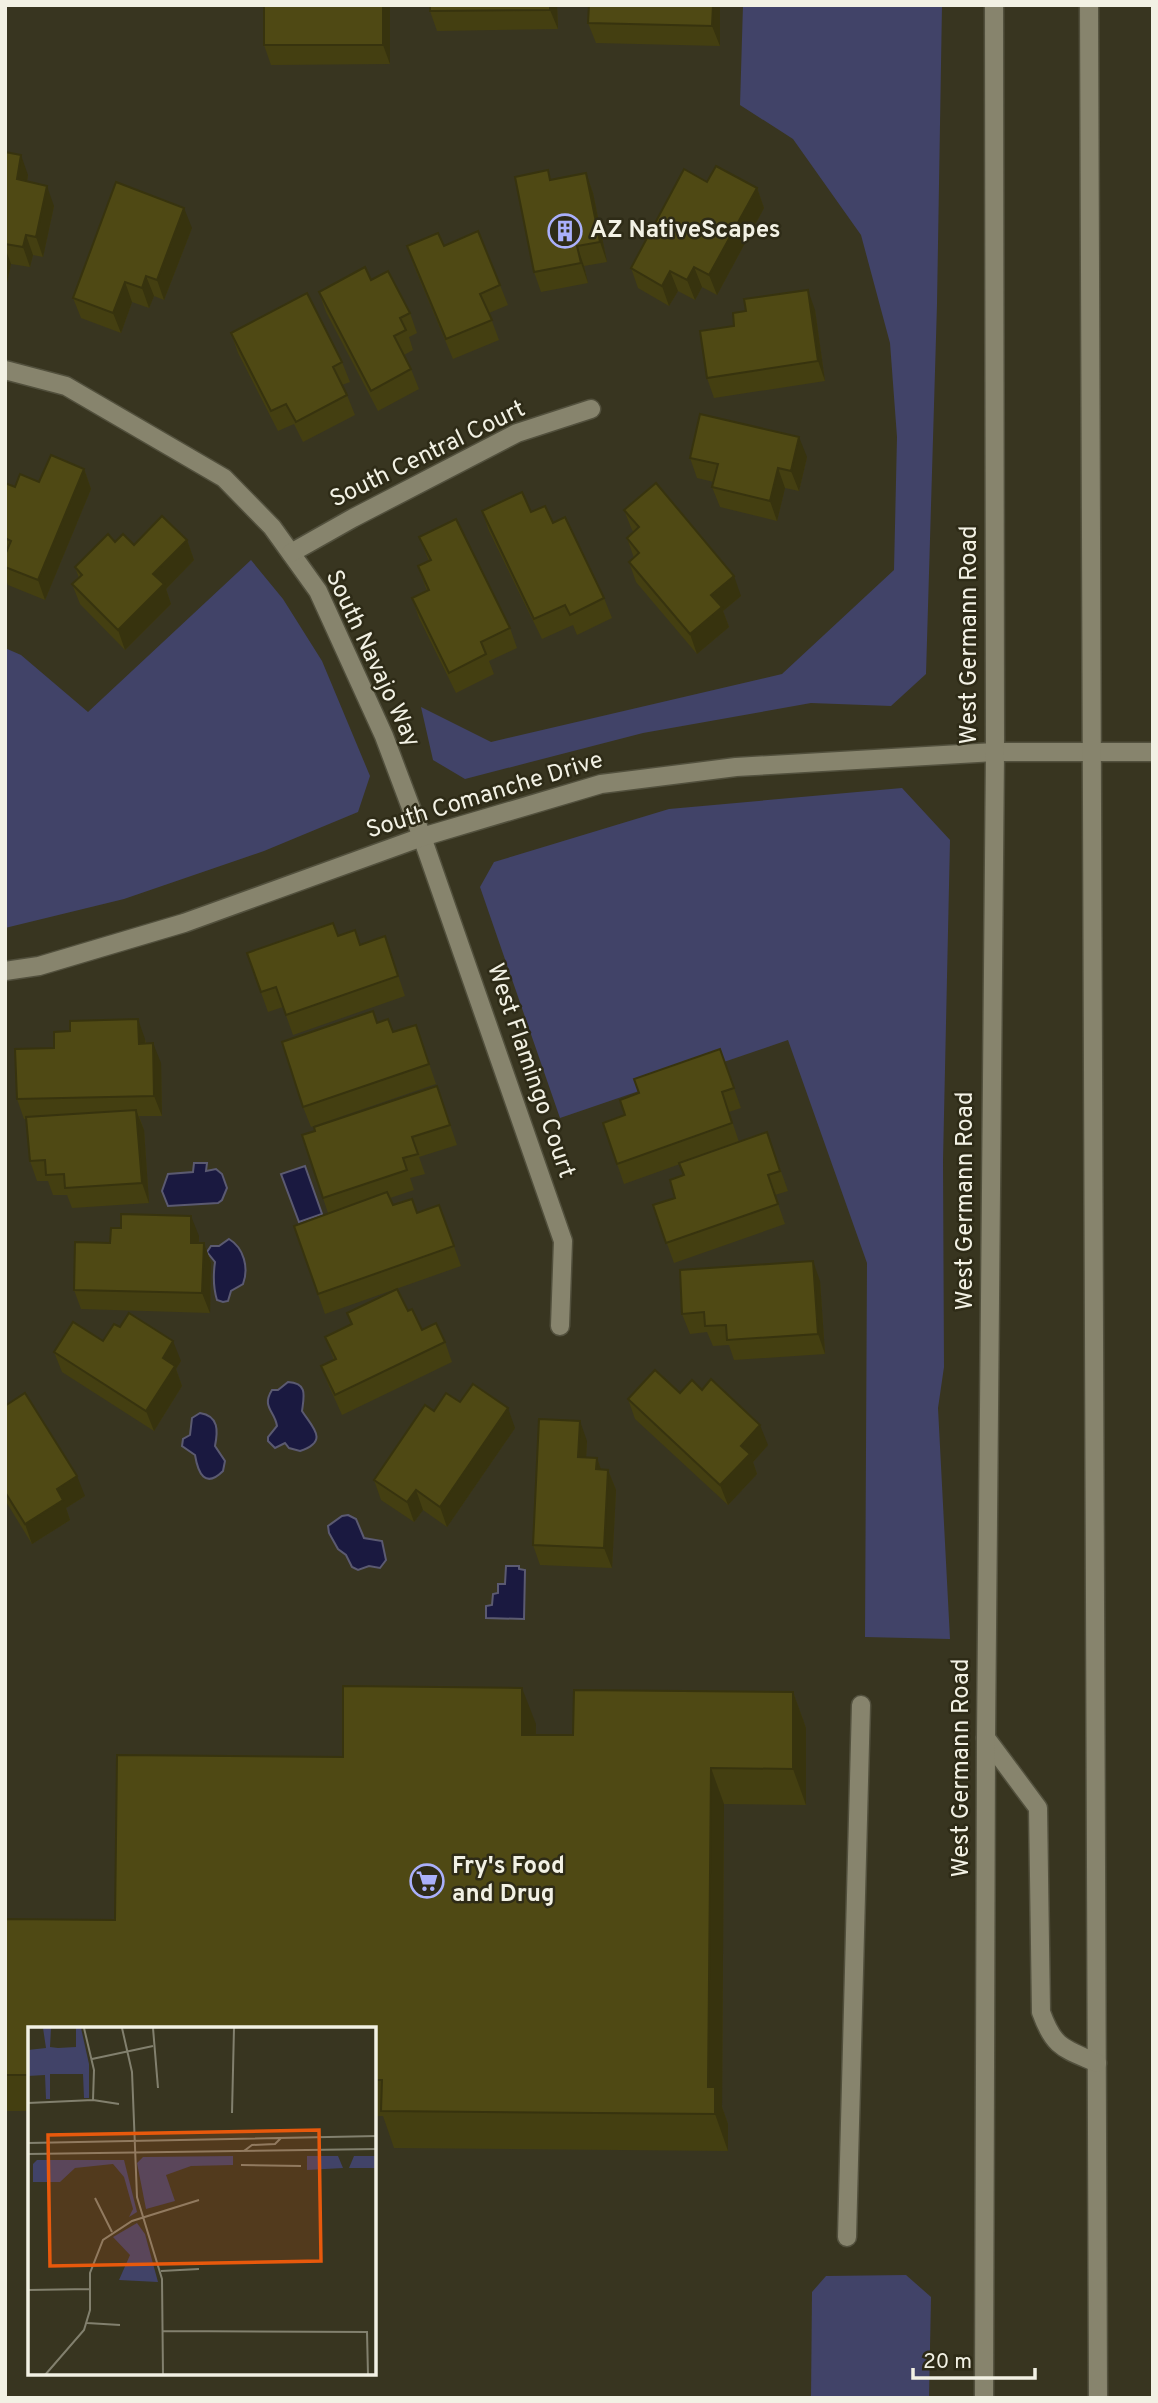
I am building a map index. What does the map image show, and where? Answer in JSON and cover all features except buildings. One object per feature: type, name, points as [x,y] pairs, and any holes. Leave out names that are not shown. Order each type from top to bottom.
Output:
[{"type":"main road","name":"West Germann Road","points":[[984,2398],[986,1738],[995,752],[994,5]]},
{"type":"main road","points":[[1089,5],[1098,2398]]},
{"type":"main road","name":"South Navajo Way","points":[[5,370],[66,386],[223,478],[272,527],[318,591],[384,736],[422,837]]},
{"type":"main road","name":"South Central Court","points":[[291,553],[517,433],[591,409]]},
{"type":"main road","name":"South Comanche Drive","points":[[5,971],[39,966],[184,923],[422,837],[601,784],[736,767],[995,752],[1153,752]]},
{"type":"main road","name":"West Flamingo Court","points":[[422,837],[562,1241],[560,1326]]},
{"type":"main road","points":[[847,2236],[861,1705]]},
{"type":"main road","points":[[986,1738],[1038,1808],[1041,2012],[1050,2037],[1067,2050],[1097,2063]]},
{"type":"shaded area","points":[[743,5],[942,5],[937,304],[926,674],[891,706],[811,703],[643,733],[465,779],[433,760],[421,707],[491,742],[782,674],[894,570],[897,437],[890,343],[861,235],[793,139],[740,105]]},
{"type":"shaded area","points":[[251,560],[283,599],[322,661],[370,776],[358,812],[264,851],[124,899],[5,928],[5,648],[21,655],[88,712]]},
{"type":"shaded area","points":[[902,788],[950,840],[943,1161],[944,1367],[938,1408],[950,1639],[865,1637],[867,1263],[788,1040],[560,1118],[480,887],[494,862],[669,809]]},
{"type":"shaded area","points":[[194,1163],[207,1163],[206,1171],[216,1169],[222,1174],[227,1188],[222,1200],[218,1203],[168,1206],[162,1191],[168,1174],[193,1172]]},
{"type":"shaded area","points":[[305,1166],[322,1214],[299,1222],[281,1174]]},
{"type":"shaded area","points":[[229,1239],[242,1253],[245,1271],[243,1284],[231,1291],[228,1301],[223,1302],[217,1300],[215,1262],[207,1252],[211,1246],[219,1246]]},
{"type":"shaded area","points":[[288,1382],[302,1388],[302,1411],[316,1433],[314,1443],[300,1451],[289,1448],[285,1443],[275,1448],[268,1441],[277,1426],[268,1405],[269,1396],[272,1390],[278,1390]]},
{"type":"shaded area","points":[[200,1413],[214,1421],[217,1430],[215,1446],[225,1461],[223,1471],[211,1479],[200,1473],[195,1455],[182,1446],[183,1439],[190,1435],[192,1418]]},
{"type":"shaded area","points":[[348,1515],[356,1519],[364,1538],[382,1541],[386,1560],[380,1568],[369,1566],[358,1570],[352,1567],[346,1555],[338,1549],[328,1526]]},
{"type":"shaded area","points":[[506,1566],[519,1566],[519,1569],[525,1570],[524,1619],[486,1618],[486,1606],[492,1605],[493,1594],[498,1593],[498,1584],[505,1584]]},
{"type":"shaded area","points":[[906,2275],[931,2297],[929,2398],[811,2398],[812,2292],[826,2276]]},
{"type":"place","name":"AZ NativeScapes","points":[[565,231]]},
{"type":"place","name":"Fry's Food and Drug","points":[[427,1881]]}]
